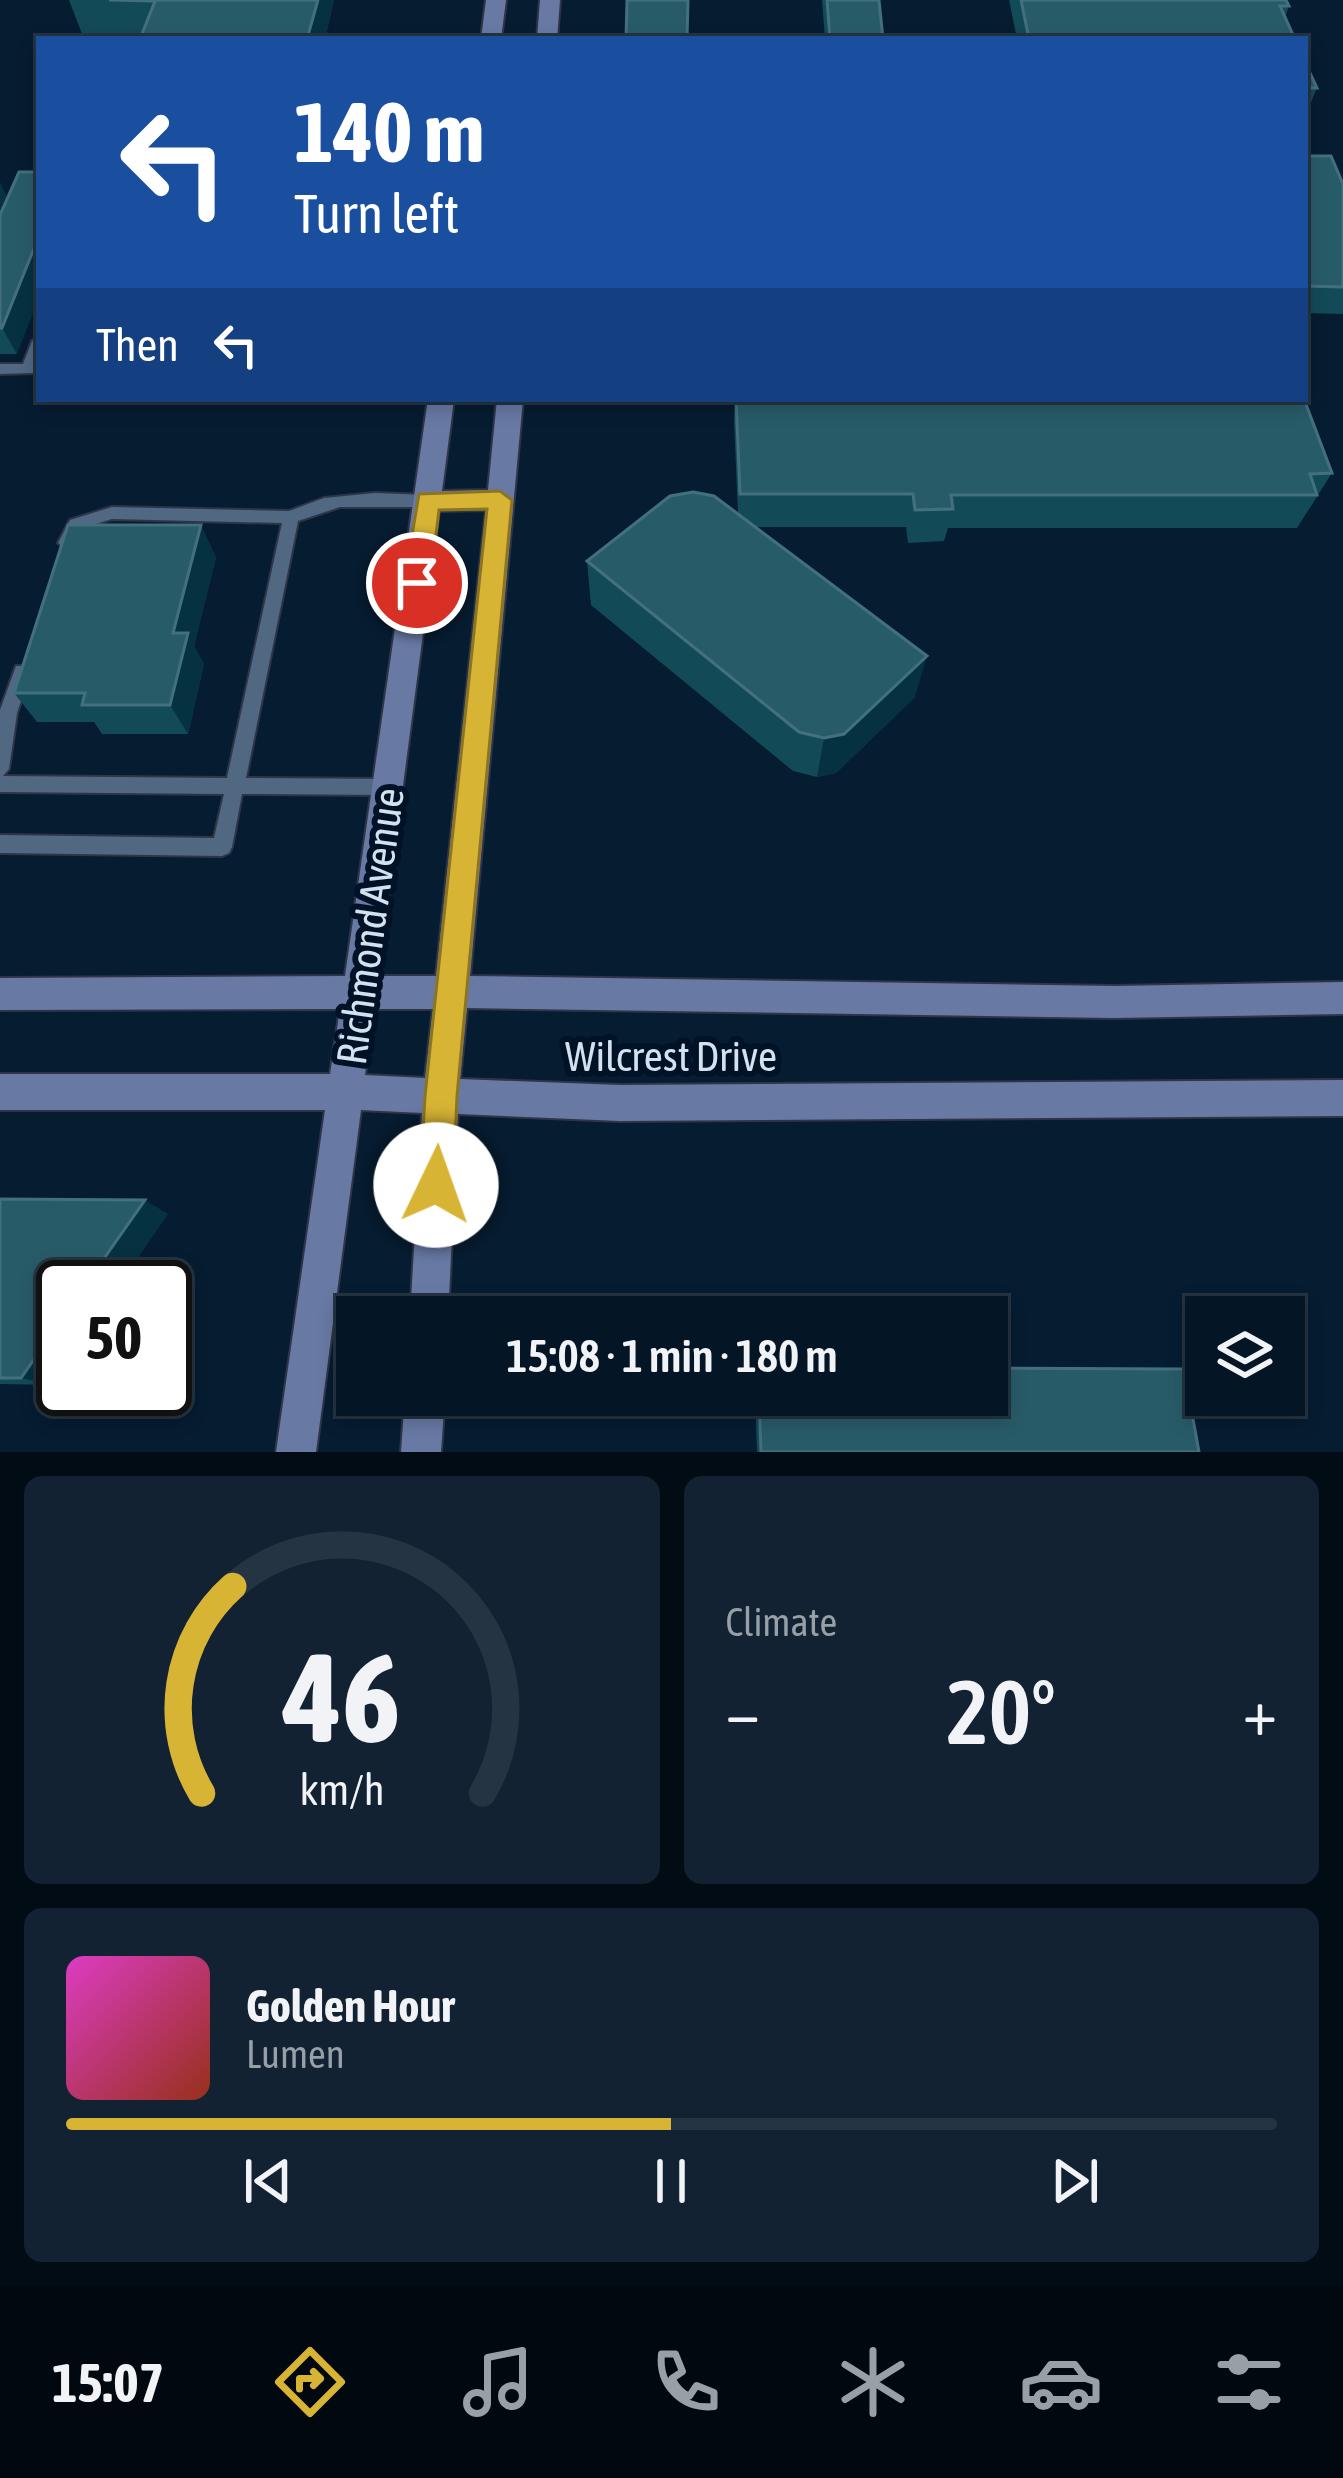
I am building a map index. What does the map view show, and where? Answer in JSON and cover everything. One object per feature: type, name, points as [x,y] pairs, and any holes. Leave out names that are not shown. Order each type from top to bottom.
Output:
[{"type":"main road","points":[[490,36],[496,0]]},
{"type":"main road","points":[[547,36],[550,0]]},
{"type":"main road","name":"Richmond Avenue","points":[[296,1452],[441,402]]},
{"type":"main road","name":"Richmond Avenue","points":[[430,1296],[441,1096],[511,402]]},
{"type":"main road","points":[[428,501],[500,500]]},
{"type":"main road","name":"Wilcrest Drive","points":[[0,994],[451,992],[1114,1002],[1343,998]]},
{"type":"main road","name":"Wilcrest Drive","points":[[0,1092],[347,1092],[620,1103],[1343,1098]]},
{"type":"main road","points":[[422,1452],[423,1416]]},
{"type":"lane","points":[[0,369],[28,369],[36,349]]},
{"type":"lane","points":[[61,560],[76,524],[112,512],[291,517],[313,505],[338,500],[428,501]]},
{"type":"lane","points":[[0,844],[222,847],[291,517]]},
{"type":"lane","points":[[0,769],[8,713],[31,648]]},
{"type":"lane","points":[[0,784],[389,787]]},
{"type":"building","points":[[109,0],[318,0],[308,36],[141,36],[155,1]]},
{"type":"building","points":[[627,0],[688,0],[687,36],[626,36]]},
{"type":"building","points":[[827,0],[879,0],[883,36],[830,36]]},
{"type":"building","points":[[1021,0],[1286,0],[1289,6],[1280,6],[1294,36],[1028,36]]},
{"type":"building","points":[[1308,156],[1331,156],[1343,184],[1343,287],[1308,286]]},
{"type":"building","points":[[19,172],[36,172],[36,243],[2,328],[0,328],[0,215]]},
{"type":"building","points":[[736,402],[1305,402],[1332,473],[1310,474],[1317,495],[951,495],[953,509],[915,510],[913,494],[740,494]]},
{"type":"building","points":[[693,492],[714,496],[927,656],[844,734],[824,738],[799,732],[587,561],[670,496]]},
{"type":"building","points":[[68,525],[201,525],[173,633],[188,633],[170,705],[82,705],[85,693],[14,693]]},
{"type":"building","points":[[0,1199],[145,1200],[103,1260],[36,1260],[36,1357],[21,1378],[0,1378]]},
{"type":"building","points":[[1008,1368],[1184,1369],[1185,1416],[1192,1416],[1199,1452],[761,1452],[760,1416],[1008,1416]]},
{"type":"route","points":[[417,583],[428,501],[500,500],[436,1185]]}]
